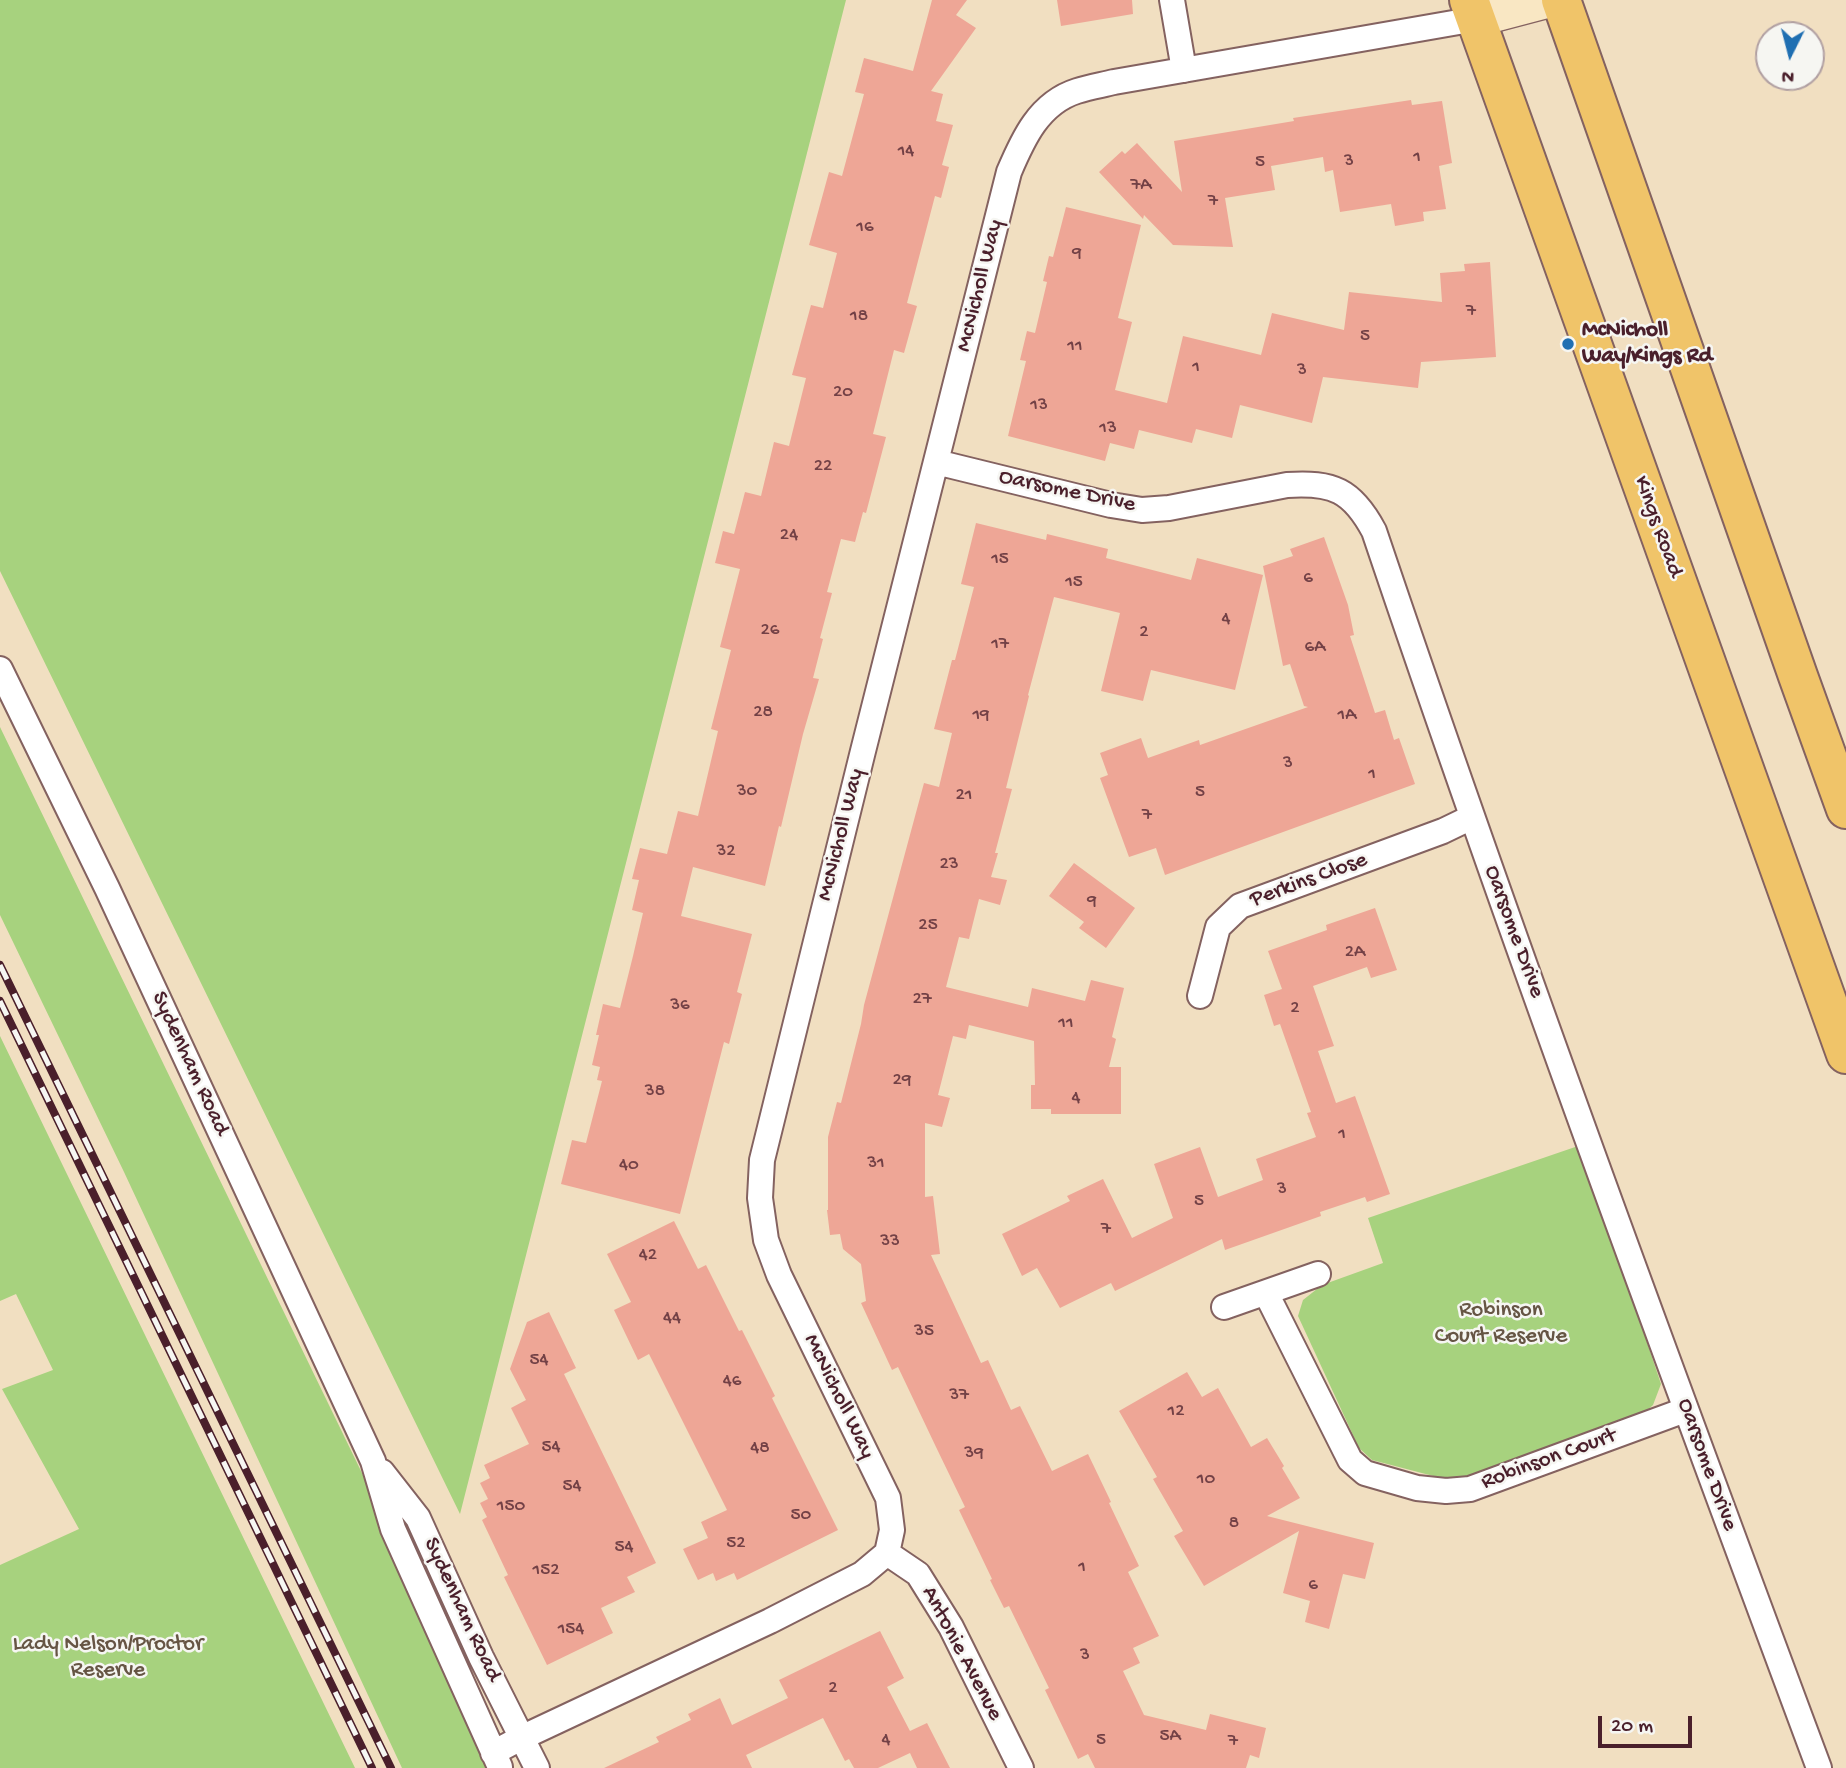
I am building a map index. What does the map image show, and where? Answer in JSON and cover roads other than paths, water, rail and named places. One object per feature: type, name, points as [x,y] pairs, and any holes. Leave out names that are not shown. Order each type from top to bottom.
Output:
[{"type":"main road","points":[[1561,0],[1846,809]]},
{"type":"main road","name":"Kings Road","points":[[1472,9],[1846,1054]]},
{"type":"street","points":[[1172,0],[1184,70]]},
{"type":"street","points":[[1472,9],[1548,0]]},
{"type":"street","name":"McNicholl Way","points":[[887,1553],[892,1530],[888,1498],[779,1275],[766,1240],[760,1198],[762,1160],[1009,172],[1034,122],[1053,103],[1074,92],[1472,9]]},
{"type":"street","name":"Oarsome Drive","points":[[936,461],[1098,502],[1142,510],[1169,508],[1287,485],[1320,485],[1349,496],[1363,512],[1374,531],[1472,817],[1685,1410],[1819,1768]]},
{"type":"street","name":"Sydenham Road","points":[[0,669],[107,888],[373,1461],[393,1529],[497,1760]]},
{"type":"street","name":"Perkins Close","points":[[1200,996],[1218,927],[1240,906],[1443,831],[1472,817]]},
{"type":"street","points":[[1224,1307],[1318,1274]]},
{"type":"street","name":"Robinson Court","points":[[1266,1293],[1350,1460],[1365,1472],[1417,1488],[1446,1491],[1470,1489],[1685,1410]]},
{"type":"street","name":"Sydenham Road","points":[[373,1461],[418,1518],[481,1657],[537,1768]]},
{"type":"street","points":[[497,1760],[521,1738],[770,1621],[862,1574],[887,1553]]},
{"type":"street","name":"Antonie Avenue","points":[[887,1553],[918,1574],[925,1585],[951,1627],[1021,1768]]},
{"type":"railway","points":[[0,965],[391,1768]]},
{"type":"railway","points":[[0,1001],[372,1768]]},
{"type":"place","name":"McNicholl Way/Kings Rd","points":[[1568,344]]},
{"type":"park label","name":"Robinson Court Reserve","points":[[1501,1324]]},
{"type":"park label","name":"Lady Nelson/Proctor Reserve","points":[[108,1658]]}]
